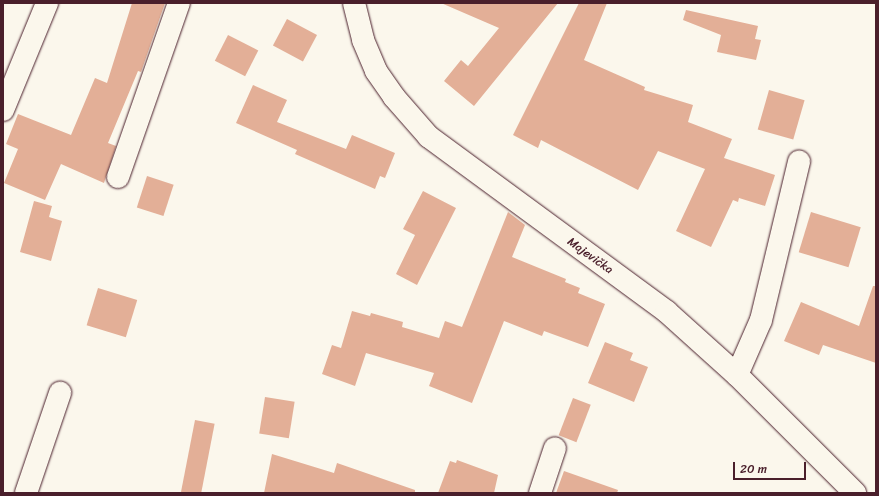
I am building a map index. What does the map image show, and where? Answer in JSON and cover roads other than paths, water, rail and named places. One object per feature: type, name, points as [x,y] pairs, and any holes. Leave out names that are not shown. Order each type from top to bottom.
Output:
[{"type":"street","points":[[3,110],[47,3]]},
{"type":"street","points":[[118,177],[180,3]]},
{"type":"street","name":"Majevička","points":[[354,3],[363,40],[376,70],[394,97],[429,137],[667,312],[737,375],[855,493]]},
{"type":"street","points":[[737,375],[761,320],[799,162]]},
{"type":"street","points":[[26,493],[60,394]]},
{"type":"street","points":[[540,493],[555,448]]}]
